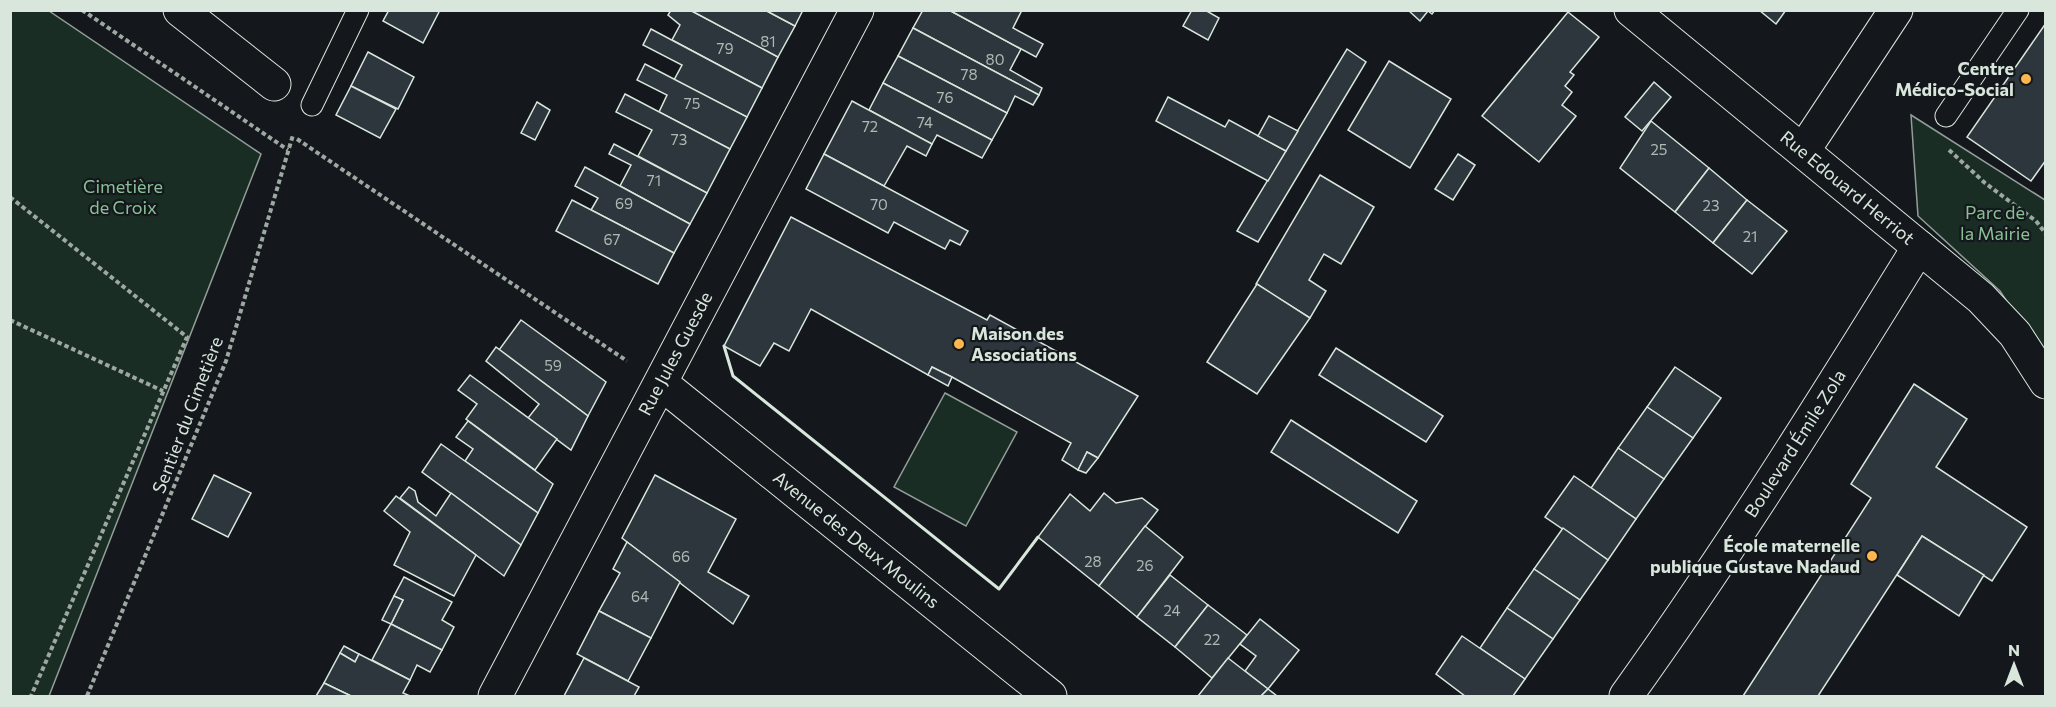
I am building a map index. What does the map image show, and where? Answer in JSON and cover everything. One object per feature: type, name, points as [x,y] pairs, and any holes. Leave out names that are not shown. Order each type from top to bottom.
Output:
[{"type":"street","points":[[180,10],[274,84]]},
{"type":"street","name":"Rue Jules Guesde","points":[[495,696],[662,384],[857,10]]},
{"type":"street","name":"Rue Edouard Herriot","points":[[1631,10],[1999,315],[2015,334],[2046,382]]},
{"type":"street","points":[[1803,151],[1896,10]]},
{"type":"street","name":"Boulevard Émile Zola","points":[[1626,696],[1691,605],[1777,474],[1919,247]]},
{"type":"street","name":"Avenue des Deux Moulins","points":[[662,384],[1050,696]]},
{"type":"lane","points":[[312,105],[358,10]]},
{"type":"lane","points":[[1946,116],[2018,10]]},
{"type":"path","points":[[82,10],[288,150]]},
{"type":"path","points":[[274,84],[292,136],[662,384]]},
{"type":"path","points":[[1946,116],[1943,144],[1985,183],[2036,221],[2046,234]]},
{"type":"path","name":"Sentier du Cimetière","points":[[87,696],[226,361],[292,136]]},
{"type":"path","points":[[10,197],[187,337],[31,696]]},
{"type":"path","points":[[10,320],[163,391]]},
{"type":"green space","name":"Cimetière de Croix","points":[[10,11],[49,11],[261,154],[49,696],[11,696]]},
{"type":"green space","name":"Parc de la Mairie","points":[[1911,115],[2045,200],[2045,359],[2000,291],[1918,216]]},
{"type":"green space","points":[[945,393],[1017,432],[966,526],[894,487]]},
{"type":"building","points":[[389,10],[440,10],[423,43],[383,21]]},
{"type":"building","points":[[671,10],[690,10],[778,57],[762,88],[672,40],[680,25],[668,15]]},
{"type":"building","points":[[690,10],[765,10],[795,26],[778,57]]},
{"type":"building","points":[[765,10],[803,10],[795,26]]},
{"type":"building","points":[[923,10],[949,10],[1021,49],[1010,70],[1042,88],[1039,95],[913,28]]},
{"type":"building","points":[[949,10],[1022,10],[1013,28],[1043,44],[1036,57]]},
{"type":"building","points":[[1192,10],[1205,10],[1219,18],[1208,40],[1183,26]]},
{"type":"building","points":[[1408,10],[1435,10],[1432,14],[1428,11],[1420,21]]},
{"type":"building","points":[[1759,10],[1786,10],[1776,24]]},
{"type":"building","points":[[1568,12],[1599,37],[1570,72],[1574,75],[1565,86],[1572,92],[1562,105],[1576,116],[1539,162],[1482,116]]},
{"type":"building","name":"Centre Médico-Social","points":[[2046,23],[2046,160],[2031,181],[1967,137]]},
{"type":"building","points":[[913,28],[1039,95],[1033,105],[1015,96],[1007,113],[898,56]]},
{"type":"building","points":[[651,29],[762,88],[747,117],[674,80],[682,65],[643,45]]},
{"type":"building","points":[[1347,49],[1366,62],[1258,242],[1237,231]]},
{"type":"building","points":[[368,52],[414,77],[398,109],[351,86]]},
{"type":"building","points":[[898,56],[1007,113],[992,140],[883,83]]},
{"type":"building","points":[[1389,61],[1451,99],[1410,168],[1348,130]]},
{"type":"building","points":[[645,64],[747,117],[730,149],[659,112],[667,95],[637,80]]},
{"type":"building","points":[[1654,82],[1671,97],[1642,131],[1625,117]]},
{"type":"building","points":[[883,83],[992,140],[982,158],[937,135],[932,144],[869,110]]},
{"type":"building","points":[[351,86],[396,109],[380,138],[336,115]]},
{"type":"building","points":[[625,94],[730,149],[707,193],[638,156],[652,130],[616,112]]},
{"type":"building","points":[[1168,97],[1225,127],[1229,120],[1286,151],[1268,181],[1156,121]]},
{"type":"building","points":[[852,101],[932,144],[926,156],[907,146],[884,186],[824,154]]},
{"type":"building","points":[[537,102],[550,110],[535,140],[521,133]]},
{"type":"building","points":[[1269,116],[1298,131],[1286,151],[1258,136]]},
{"type":"building","points":[[1651,121],[1709,168],[1675,212],[1620,168]]},
{"type":"building","points":[[614,144],[707,193],[690,224],[620,186],[631,165],[609,154]]},
{"type":"building","points":[[824,154],[968,231],[960,245],[950,240],[945,249],[894,222],[888,233],[806,189]]},
{"type":"building","points":[[1458,154],[1475,165],[1453,200],[1435,189]]},
{"type":"building","points":[[585,167],[690,224],[674,253],[591,210],[598,198],[575,186]]},
{"type":"building","points":[[1709,168],[1747,200],[1713,243],[1675,212]]},
{"type":"building","points":[[1320,175],[1374,207],[1341,264],[1324,254],[1309,280],[1326,291],[1310,318],[1256,284]]},
{"type":"building","points":[[572,200],[674,253],[658,284],[556,231]]},
{"type":"building","points":[[1747,200],[1787,231],[1752,274],[1713,243]]},
{"type":"building","name":"Maison des Associations","points":[[791,217],[987,320],[990,315],[1138,396],[1098,458],[1087,452],[1078,470],[1062,460],[1071,443],[932,367],[928,375],[811,309],[789,351],[774,343],[760,366],[724,346]]},
{"type":"building","points":[[1257,284],[1310,318],[1257,394],[1207,362]]},
{"type":"building","points":[[521,320],[606,382],[588,416],[499,350]]},
{"type":"building","points":[[496,347],[588,416],[571,450],[528,418],[539,404],[486,361]]},
{"type":"building","points":[[1336,348],[1443,416],[1426,442],[1319,375]]},
{"type":"building","points":[[932,367],[952,377],[948,386],[928,375]]},
{"type":"building","points":[[1675,367],[1721,398],[1693,438],[1647,407]]},
{"type":"building","points":[[470,375],[557,439],[535,470],[466,419],[477,404],[458,390]]},
{"type":"building","name":"École maternelle publique Gustave Nadaud","points":[[1914,384],[1967,419],[1936,467],[2027,527],[1992,581],[1922,536],[1818,696],[1743,696],[1871,498],[1851,484]]},
{"type":"building","points":[[1647,407],[1693,438],[1664,479],[1618,448]]},
{"type":"building","points":[[1291,420],[1417,501],[1398,533],[1271,452]]},
{"type":"building","points":[[468,421],[553,484],[538,513],[465,461],[473,449],[456,437]]},
{"type":"building","points":[[441,444],[538,513],[521,545],[422,472]]},
{"type":"building","points":[[1618,448],[1664,479],[1636,519],[1591,488]]},
{"type":"building","points":[[1087,452],[1098,458],[1086,473],[1078,470]]},
{"type":"building","points":[[214,475],[251,493],[228,537],[192,519]]},
{"type":"building","points":[[655,475],[736,519],[708,572],[749,596],[733,624],[622,538]]},
{"type":"building","points":[[1574,476],[1636,519],[1608,560],[1545,517]]},
{"type":"building","points":[[409,487],[415,491],[418,502],[436,516],[451,493],[521,545],[504,576],[400,498]]},
{"type":"building","points":[[1104,493],[1116,503],[1142,498],[1158,510],[1099,586],[1038,537],[1070,494],[1090,511]]},
{"type":"building","points":[[396,496],[476,555],[454,596],[394,565],[410,532],[384,511]]},
{"type":"building","points":[[1145,526],[1183,557],[1137,617],[1099,586]]},
{"type":"building","points":[[1563,528],[1608,560],[1580,600],[1534,569]]},
{"type":"building","points":[[1922,536],[1984,575],[1959,616],[1897,575]]},
{"type":"building","points":[[627,542],[680,582],[651,638],[599,611],[620,573],[613,569]]},
{"type":"building","points":[[1534,569],[1580,600],[1553,639],[1507,608]]},
{"type":"building","points":[[1170,575],[1208,605],[1175,647],[1137,617]]},
{"type":"building","points":[[404,577],[452,602],[442,620],[454,627],[442,650],[391,624],[403,600],[394,596]]},
{"type":"building","points":[[394,596],[403,600],[391,624],[382,620]]},
{"type":"building","points":[[1208,605],[1247,635],[1212,678],[1175,647]]},
{"type":"building","points":[[1507,608],[1553,639],[1525,679],[1480,648]]},
{"type":"building","points":[[599,611],[651,638],[628,681],[577,654]]},
{"type":"building","points":[[1260,619],[1299,650],[1268,689],[1245,671],[1256,656],[1240,644]]},
{"type":"building","points":[[391,624],[442,650],[430,672],[417,665],[410,680],[372,660]]},
{"type":"building","points":[[1462,636],[1525,679],[1513,696],[1465,696],[1436,674]]},
{"type":"building","points":[[344,646],[359,654],[355,662],[340,653]]},
{"type":"building","points":[[340,653],[355,662],[359,654],[410,680],[403,693],[410,696],[351,696],[324,683]]},
{"type":"building","points":[[584,658],[639,687],[634,696],[564,696]]},
{"type":"building","points":[[1228,658],[1268,689],[1261,696],[1198,696]]},
{"type":"building","points":[[324,683],[351,696],[316,696]]},
{"type":"building","points":[[1268,689],[1277,696],[1261,696]]},
{"type":"wall","points":[[724,346],[733,376],[999,589],[1038,537]]},
{"type":"place","name":"Centre Médico-Social","points":[[2026,79]]},
{"type":"place","name":"Maison des Associations","points":[[959,344]]},
{"type":"place","name":"École maternelle publique Gustave Nadaud","points":[[1872,556]]}]
